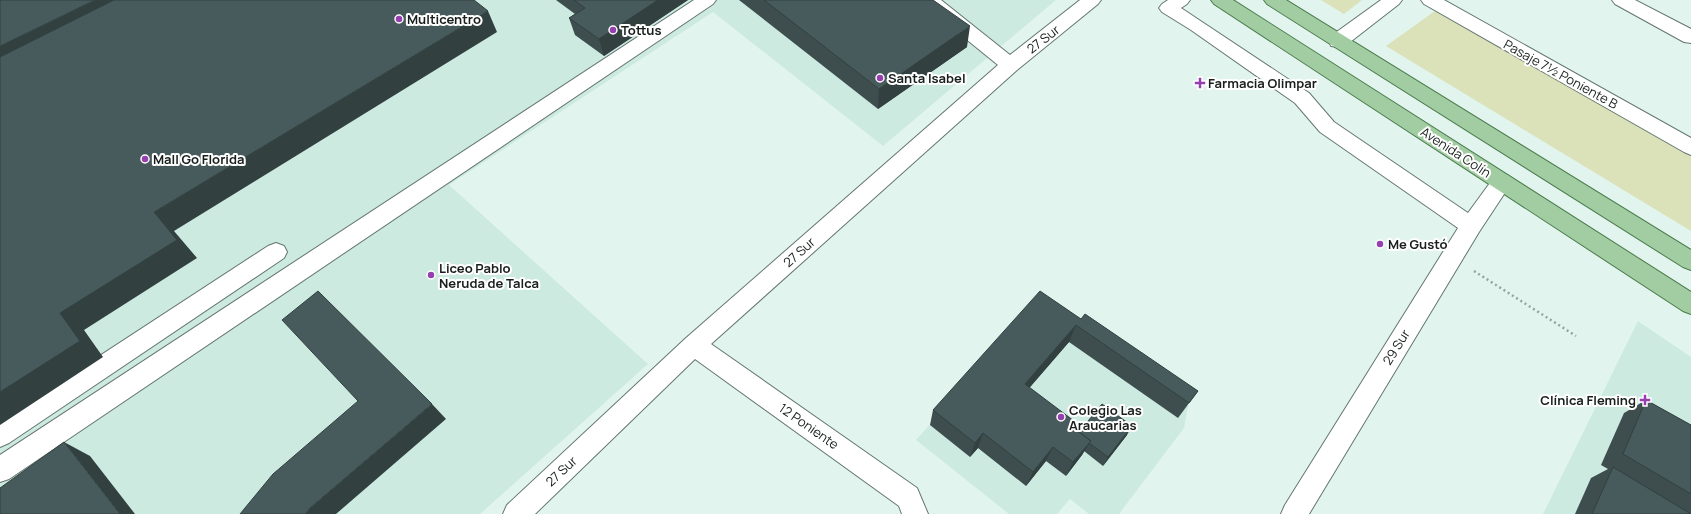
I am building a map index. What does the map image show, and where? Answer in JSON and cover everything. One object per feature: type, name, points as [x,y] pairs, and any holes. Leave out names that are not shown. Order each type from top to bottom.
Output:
[{"type":"main road","name":"Avenida Colín","points":[[1220,0],[1691,304]]},
{"type":"main road","points":[[1273,0],[1691,261]]},
{"type":"main road","points":[[1502,182],[1511,175],[1524,172],[1537,172],[1553,175]]},
{"type":"street","points":[[0,470],[707,0]]},
{"type":"street","name":"27 Sur","points":[[516,514],[694,346],[1010,65],[1092,0]]},
{"type":"street","points":[[1181,0],[1168,8],[1197,26],[1302,98],[1327,127],[1471,226]]},
{"type":"street","points":[[1338,40],[1393,0]]},
{"type":"street","name":"Pasaje 7½ Poniente B","points":[[1430,0],[1691,147]]},
{"type":"street","points":[[1621,0],[1691,37]]},
{"type":"street","points":[[932,1],[1010,65]]},
{"type":"street","name":"29 Sur","points":[[1294,514],[1471,226],[1502,182]]},
{"type":"street","points":[[0,435],[276,252]]},
{"type":"street","name":"12 Poniente","points":[[694,346],[908,497],[915,514]]},
{"type":"path","points":[[1452,257],[1576,336]]},
{"type":"shaded area","points":[[0,0],[1056,0],[883,146],[713,12],[449,185],[648,364],[480,514],[0,514]]},
{"type":"shaded area","name":"Colegio Las Araucarias","points":[[1039,302],[1188,406],[1184,428],[1119,514],[1089,514],[1070,499],[1057,514],[1009,514],[916,440]]},
{"type":"shaded area","name":"Clínica Fleming","points":[[1638,321],[1691,357],[1691,514],[1543,514]]},
{"type":"green space","points":[[1321,0],[1362,0],[1344,14]]},
{"type":"green space","points":[[1435,11],[1691,155],[1691,231],[1386,46]]},
{"type":"building","points":[[0,0],[95,0],[0,46]]},
{"type":"building","name":"Mall Go Florida","points":[[114,0],[474,0],[488,11],[154,212],[177,240],[60,313],[80,341],[0,392],[0,57]]},
{"type":"building","points":[[574,0],[658,0],[599,39],[569,18],[585,8]]},
{"type":"building","name":"Santa Isabel","points":[[764,0],[933,0],[970,26],[879,89]]},
{"type":"building","points":[[318,291],[432,404],[310,508],[305,514],[240,514],[273,474],[358,401],[282,320]]},
{"type":"building","points":[[1040,291],[1081,319],[1085,314],[1198,391],[1189,403],[1076,325],[1025,384],[1074,421],[1070,425],[1091,441],[1073,462],[1053,447],[1033,472],[983,433],[975,443],[933,410]]},
{"type":"building","points":[[1646,400],[1691,425],[1691,494],[1623,454]]},
{"type":"building","points":[[1102,404],[1132,426],[1108,457],[1089,443],[1091,441],[1079,432]]},
{"type":"building","points":[[64,442],[120,514],[0,514],[0,488]]},
{"type":"building","points":[[1613,467],[1691,514],[1592,514]]},
{"type":"place","name":"Multicentro","points":[[399,19]]},
{"type":"place","name":"Tottus","points":[[613,30]]},
{"type":"place","name":"Santa Isabel","points":[[880,78]]},
{"type":"place","name":"Farmacia Olimpar","points":[[1200,83]]},
{"type":"place","name":"Mall Go Florida","points":[[145,159]]},
{"type":"place","name":"Me Gustó","points":[[1380,244]]},
{"type":"place","name":"Liceo Pablo Neruda de Talca","points":[[431,275]]},
{"type":"place","name":"Clínica Fleming","points":[[1645,400]]},
{"type":"place","name":"Colegio Las Araucarias","points":[[1061,417]]}]
